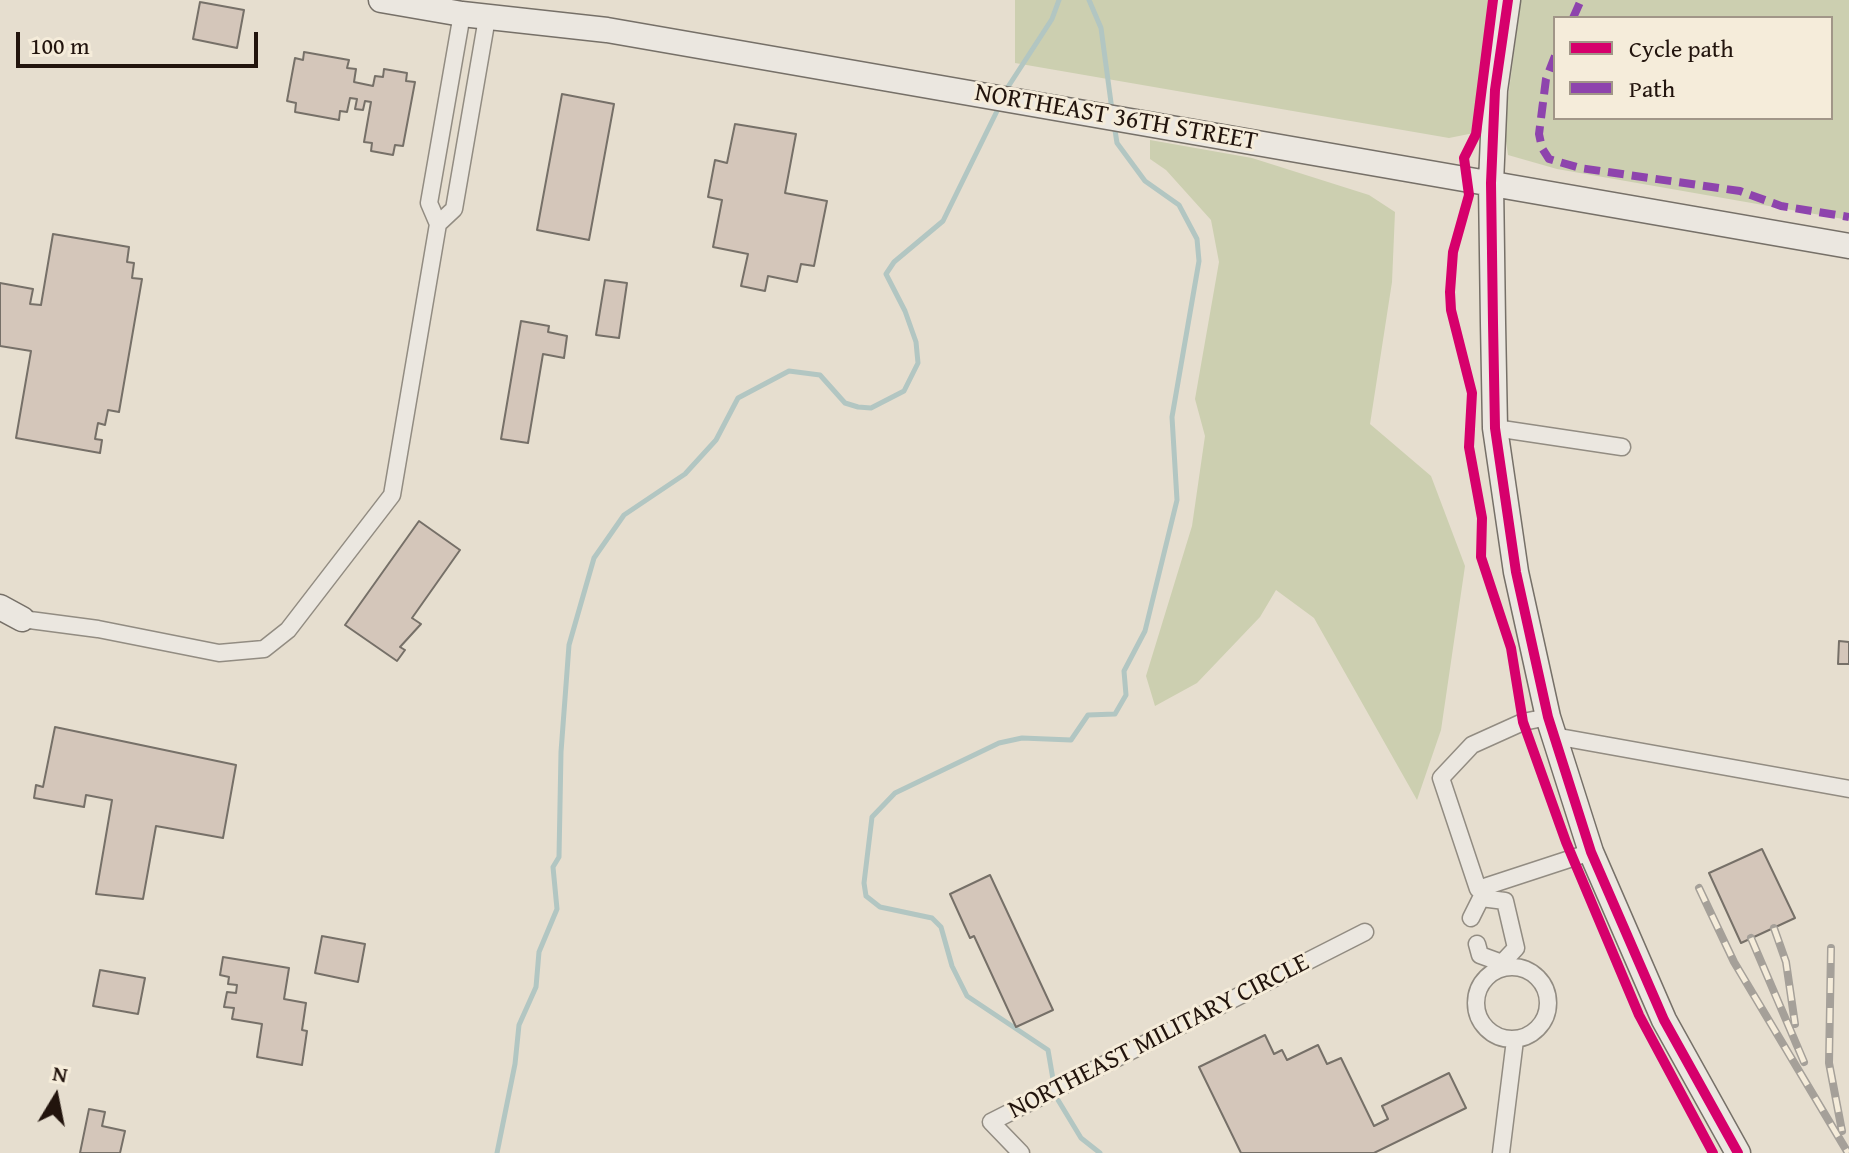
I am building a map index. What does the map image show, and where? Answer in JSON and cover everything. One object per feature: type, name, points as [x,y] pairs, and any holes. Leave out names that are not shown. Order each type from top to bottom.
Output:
[{"type":"main road","name":"NORTHEAST 36TH STREET","points":[[381,0],[487,18],[607,30],[1849,246]]},
{"type":"main road","points":[[1508,0],[1495,90],[1491,183],[1495,428],[1516,572],[1551,726],[1591,852],[1664,1020],[1738,1153]]},
{"type":"main road","points":[[0,607],[11,620]]},
{"type":"street","points":[[11,620],[98,629],[219,653],[264,649],[288,630],[392,495],[438,224],[429,203],[462,14]]},
{"type":"street","points":[[438,224],[454,209],[487,18]]},
{"type":"street","points":[[1495,428],[1622,447]]},
{"type":"street","points":[[1471,918],[1479,894],[1441,778],[1472,745],[1523,722],[1849,789]]},
{"type":"street","points":[[1479,894],[1591,852]]},
{"type":"street","points":[[1477,944],[1480,955],[1503,965],[1525,969],[1536,975],[1548,996],[1545,1020],[1527,1037],[1515,1040],[1492,1034],[1478,1015],[1476,1004],[1483,982],[1503,965],[1516,948],[1505,901],[1479,894]]},
{"type":"street","name":"NORTHEAST MILITARY CIRCLE","points":[[1021,1153],[991,1122],[1365,932]]},
{"type":"street","points":[[1501,1153],[1515,1040]]},
{"type":"green space","points":[[1015,0],[1493,0],[1474,133],[1449,138],[1015,63]]},
{"type":"green space","points":[[1521,0],[1849,0],[1849,220],[1557,169],[1508,155],[1504,128]]},
{"type":"green space","points":[[1150,140],[1252,158],[1369,195],[1395,212],[1392,282],[1370,424],[1431,476],[1465,566],[1441,730],[1417,800],[1314,618],[1276,590],[1260,617],[1197,683],[1155,706],[1146,676],[1192,526],[1205,436],[1195,399],[1219,262],[1211,220],[1166,170],[1150,159]]},
{"type":"building","points":[[200,2],[244,10],[237,48],[193,39]]},
{"type":"building","points":[[304,52],[349,60],[347,68],[356,69],[354,82],[373,86],[375,76],[383,77],[384,69],[407,73],[406,81],[415,82],[403,146],[395,145],[393,155],[371,151],[372,143],[364,142],[371,102],[365,101],[363,110],[355,109],[357,99],[350,98],[347,112],[340,111],[339,120],[295,112],[296,103],[287,101],[295,58],[303,60]]},
{"type":"building","points":[[562,94],[614,104],[589,240],[537,230]]},
{"type":"building","points":[[735,124],[796,134],[785,193],[827,201],[814,266],[801,264],[797,282],[768,276],[765,291],[741,286],[748,254],[713,247],[722,200],[708,197],[715,160],[727,163]]},
{"type":"building","points":[[53,234],[129,247],[127,262],[134,263],[132,278],[142,279],[119,412],[108,410],[105,425],[98,423],[95,439],[102,440],[100,453],[16,438],[31,351],[0,346],[0,283],[33,289],[30,304],[41,305]]},
{"type":"building","points":[[605,280],[627,283],[619,338],[596,335]]},
{"type":"building","points":[[521,321],[549,326],[548,332],[567,336],[564,358],[543,354],[528,443],[501,439]]},
{"type":"building","points":[[419,521],[460,550],[412,618],[421,624],[400,647],[405,650],[397,661],[345,625]]},
{"type":"building","points":[[1839,641],[1849,642],[1849,664],[1838,664]]},
{"type":"building","points":[[55,727],[236,765],[223,838],[156,826],[143,899],[96,894],[112,800],[86,795],[84,807],[34,798],[36,785],[43,787]]},
{"type":"building","points":[[1762,849],[1795,918],[1741,943],[1709,873]]},
{"type":"building","points":[[990,875],[1053,1010],[1016,1027],[974,936],[970,938],[950,894]]},
{"type":"building","points":[[322,936],[365,944],[358,982],[315,973]]},
{"type":"building","points":[[223,957],[289,968],[284,999],[306,1003],[302,1030],[307,1031],[302,1065],[257,1057],[262,1024],[232,1019],[234,1008],[224,1007],[227,992],[236,993],[237,985],[228,984],[229,977],[220,975]]},
{"type":"building","points":[[100,970],[145,978],[138,1014],[93,1006]]},
{"type":"building","points":[[1265,1035],[1274,1054],[1282,1050],[1287,1060],[1318,1045],[1327,1064],[1341,1058],[1374,1126],[1388,1119],[1382,1106],[1449,1073],[1466,1108],[1374,1153],[1241,1153],[1199,1067]]},
{"type":"building","points":[[89,1109],[105,1112],[102,1126],[125,1131],[120,1153],[80,1153]]},
{"type":"waterway","points":[[1006,90],[1052,19],[1059,0]]},
{"type":"waterway","points":[[1089,0],[1101,28],[1112,110]]},
{"type":"waterway","points":[[497,1153],[515,1064],[519,1025],[536,987],[539,952],[557,909],[553,867],[559,857],[561,752],[569,645],[594,558],[624,515],[685,474],[716,440],[738,398],[789,371],[820,375],[845,403],[858,407],[871,408],[904,391],[918,363],[916,342],[905,311],[886,274],[894,262],[943,221],[999,107]]},
{"type":"waterway","points":[[1054,1085],[1048,1050],[967,996],[952,966],[941,927],[932,918],[880,907],[866,896],[864,883],[872,817],[895,793],[999,743],[1022,738],[1071,740],[1088,715],[1115,714],[1126,695],[1124,671],[1145,631],[1177,500],[1172,417],[1199,261],[1197,239],[1179,205],[1145,181],[1117,143],[1114,124]]},
{"type":"waterway","points":[[1055,1095],[1081,1138],[1100,1153]]},
{"type":"railway","points":[[1699,888],[1734,962],[1848,1153]]},
{"type":"railway","points":[[1774,928],[1786,962],[1795,1024]]},
{"type":"railway","points":[[1751,938],[1804,1062]]},
{"type":"railway","points":[[1831,948],[1829,1063],[1842,1131]]},
{"type":"marked path","points":[[1574,16],[1581,0]]},
{"type":"marked path","points":[[1553,61],[1546,79],[1539,134],[1542,148],[1549,159],[1580,168],[1740,191],[1781,206],[1849,217]]},
{"type":"cycle path","points":[[1493,0],[1476,134],[1464,158],[1469,195],[1453,252],[1450,292],[1451,310],[1472,393],[1469,447],[1482,518],[1481,557],[1511,648],[1523,722],[1566,842],[1639,1015],[1713,1153]]},
{"type":"cycle path","points":[[1508,0],[1495,90],[1491,183],[1495,428],[1516,572],[1548,717],[1591,852],[1664,1020],[1738,1153]]}]
